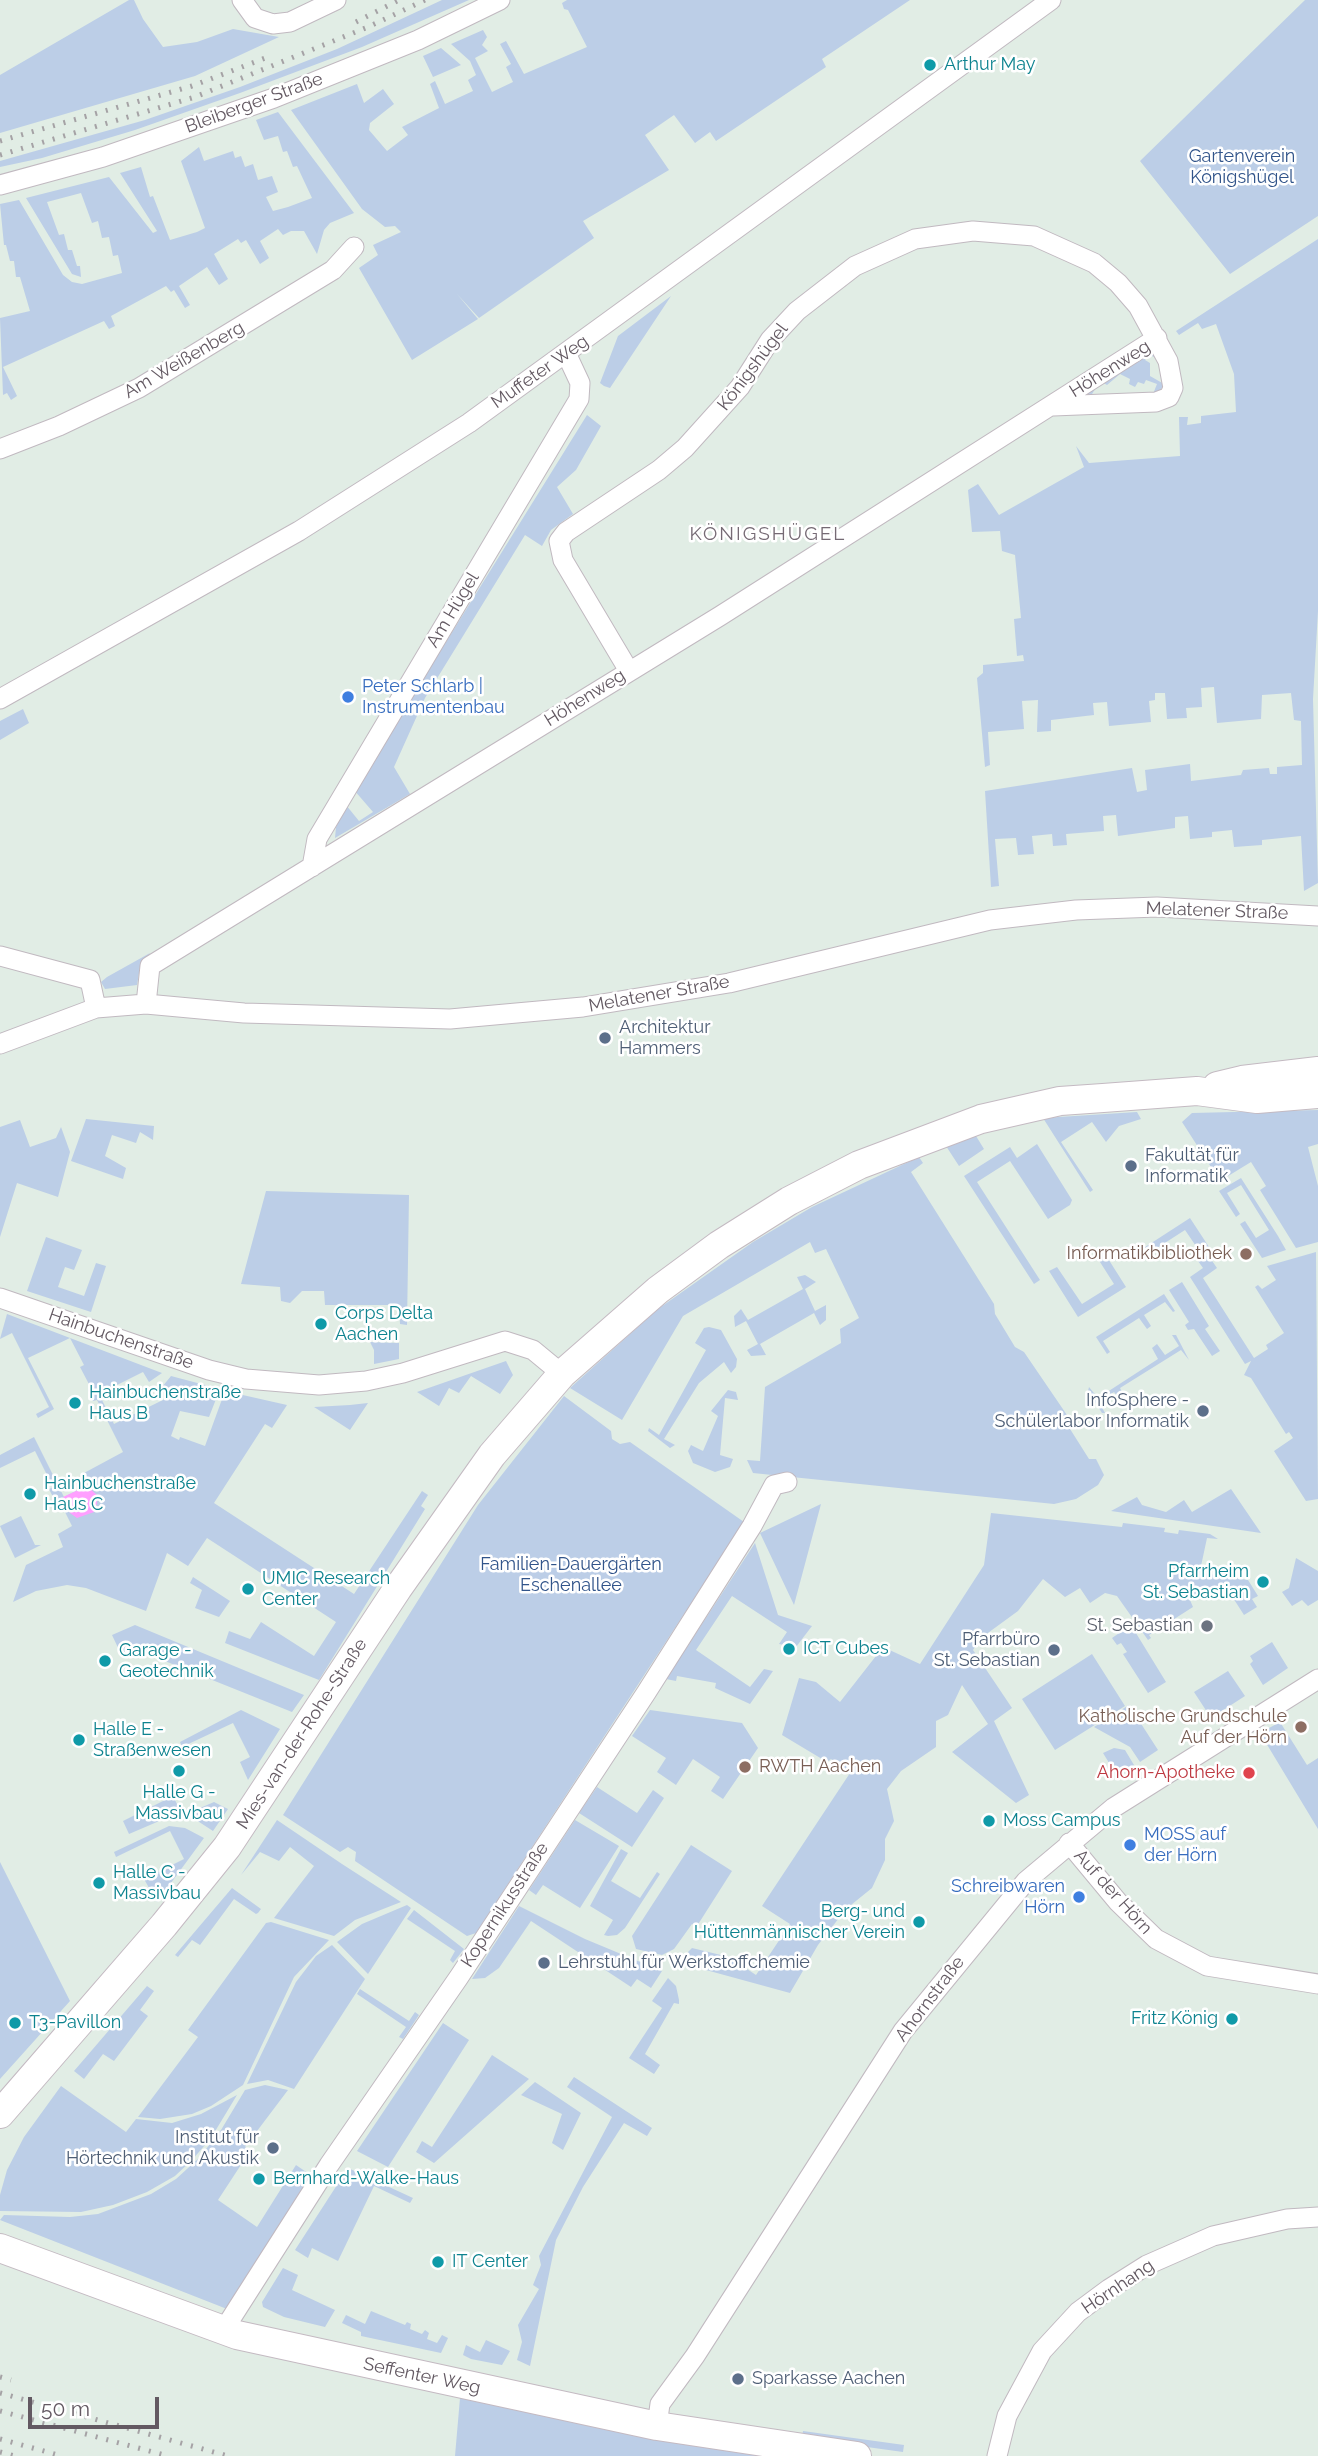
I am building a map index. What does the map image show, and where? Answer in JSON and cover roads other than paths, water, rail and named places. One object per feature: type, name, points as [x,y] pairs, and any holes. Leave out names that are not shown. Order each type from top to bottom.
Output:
[{"type":"street","points":[[243,0],[255,18],[273,24],[290,22],[335,0]]},
{"type":"street","name":"Bleiberger Straße","points":[[0,185],[103,157],[274,98],[418,40],[500,0]]},
{"type":"street","name":"Muffeter Weg","points":[[0,699],[299,531],[469,423],[1051,0]]},
{"type":"street","name":"Königshügel","points":[[629,671],[563,560],[559,541],[566,532],[659,470],[685,448],[740,387],[770,340],[797,311],[855,266],[915,239],[942,234],[973,230],[1034,236],[1094,263],[1110,276],[1138,306],[1157,338]]},
{"type":"street","name":"Am Weißenberg","points":[[0,449],[59,426],[139,388],[332,270],[354,247]]},
{"type":"street","name":"Höhenweg","points":[[146,1004],[150,967],[629,671],[1157,338],[1171,369],[1173,388],[1169,397],[1156,402],[1051,406]]},
{"type":"street","name":"Am Hügel","points":[[312,867],[317,839],[579,399],[580,383],[566,353]]},
{"type":"street","name":"Melatener Straße","points":[[0,1044],[96,1008],[146,1004],[287,1014],[450,1019],[583,1007],[729,983],[990,920],[1076,911],[1157,907],[1318,915]]},
{"type":"street","points":[[0,956],[90,980],[96,1008]]},
{"type":"street","name":"Mies-van-der-Rohe-Straße","points":[[0,2114],[212,1866],[253,1812],[462,1494],[562,1374],[631,1311],[719,1245],[789,1201],[859,1165],[938,1133],[1026,1107],[1060,1101],[1197,1091],[1242,1080],[1318,1071]]},
{"type":"street","name":"Mies-van-der-Rohe-Straße","points":[[1197,1091],[1256,1099],[1318,1094]]},
{"type":"street","name":"Hainbuchenstraße","points":[[0,1298],[209,1370],[258,1381],[319,1385],[366,1381],[403,1373],[505,1341],[533,1350],[562,1374]]},
{"type":"street","name":"Kopernikusstraße","points":[[223,2331],[329,2165],[447,1994],[646,1693],[752,1526],[774,1485],[787,1482]]},
{"type":"street","name":"Ahornstraße","points":[[657,2426],[660,2404],[706,2338],[903,2031],[1018,1891],[1069,1843],[1113,1808],[1318,1679]]},
{"type":"street","name":"Auf der Hörn","points":[[1069,1843],[1118,1902],[1156,1939],[1207,1966],[1318,1984]]},
{"type":"street","name":"Hörnhang","points":[[997,2456],[1007,2416],[1042,2351],[1078,2312],[1147,2265],[1213,2236],[1287,2219],[1318,2217]]},
{"type":"street","name":"Seffenter Weg","points":[[0,2248],[223,2331],[368,2365],[657,2426],[858,2456]]},
{"type":"railway","points":[[356,22],[399,0]]},
{"type":"railway","points":[[0,155],[195,97],[368,27],[425,0]]},
{"type":"railway","points":[[0,141],[192,86],[268,57]]},
{"type":"railway","points":[[0,2377],[11,2380]]},
{"type":"railway","points":[[0,2393],[228,2456]]},
{"type":"railway","points":[[0,2411],[168,2456]]},
{"type":"railway","points":[[0,2439],[62,2456]]},
{"type":"railway","points":[[0,2452],[15,2456]]},
{"type":"place","name":"Arthur May","points":[[930,65]]},
{"type":"place","name":"Peter Schlarb | Instrumentenbau","points":[[348,697]]},
{"type":"place","name":"Architektur Hammers","points":[[605,1038]]},
{"type":"place","name":"Fakultät für Informatik","points":[[1131,1166]]},
{"type":"place","name":"Informatikbibliothek","points":[[1246,1254]]},
{"type":"place","name":"Corps Delta Aachen","points":[[321,1324]]},
{"type":"place","name":"Hainbuchenstraße Haus B","points":[[75,1403]]},
{"type":"place","name":"InfoSphere - Schülerlabor Informatik","points":[[1203,1411]]},
{"type":"place","name":"Hainbuchenstraße Haus C","points":[[30,1494]]},
{"type":"place","name":"Pfarrheim St. Sebastian","points":[[1263,1582]]},
{"type":"place","name":"UMIC Research Center","points":[[248,1589]]},
{"type":"place","name":"St. Sebastian","points":[[1207,1626]]},
{"type":"place","name":"ICT Cubes","points":[[789,1649]]},
{"type":"place","name":"Pfarrbüro St. Sebastian","points":[[1054,1650]]},
{"type":"place","name":"Garage - Geotechnik","points":[[105,1661]]},
{"type":"place","name":"Katholische Grundschule Auf der Hörn","points":[[1301,1727]]},
{"type":"place","name":"Halle E - Straßenwesen","points":[[79,1740]]},
{"type":"place","name":"RWTH Aachen","points":[[745,1767]]},
{"type":"place","name":"Halle G - Massivbau","points":[[179,1771]]},
{"type":"place","name":"Ahorn-Apotheke","points":[[1249,1773]]},
{"type":"place","name":"Moss Campus","points":[[989,1821]]},
{"type":"place","name":"MOSS auf der Hörn","points":[[1130,1845]]},
{"type":"place","name":"Halle C - Massivbau","points":[[99,1883]]},
{"type":"place","name":"Schreibwaren Hörn","points":[[1079,1897]]},
{"type":"place","name":"Berg- und Hüttenmännischer Verein","points":[[919,1922]]},
{"type":"place","name":"Lehrstuhl für Werkstoffchemie","points":[[544,1963]]},
{"type":"place","name":"Fritz König","points":[[1232,2019]]},
{"type":"place","name":"T3-Pavillon","points":[[15,2023]]},
{"type":"place","name":"Institut für Hörtechnik und Akustik","points":[[273,2148]]},
{"type":"place","name":"Bernhard-Walke-Haus","points":[[259,2179]]},
{"type":"place","name":"IT Center","points":[[438,2262]]},
{"type":"place","name":"Sparkasse Aachen","points":[[738,2379]]},
{"type":"district","name":"KÖNIGSHÜGEL","points":[[768,534]]},
{"type":"park label","name":"Gartenverein Königshügel","points":[[1242,167]]},
{"type":"park label","name":"Familien-Dauergärten Eschenallee","points":[[571,1575]]}]
